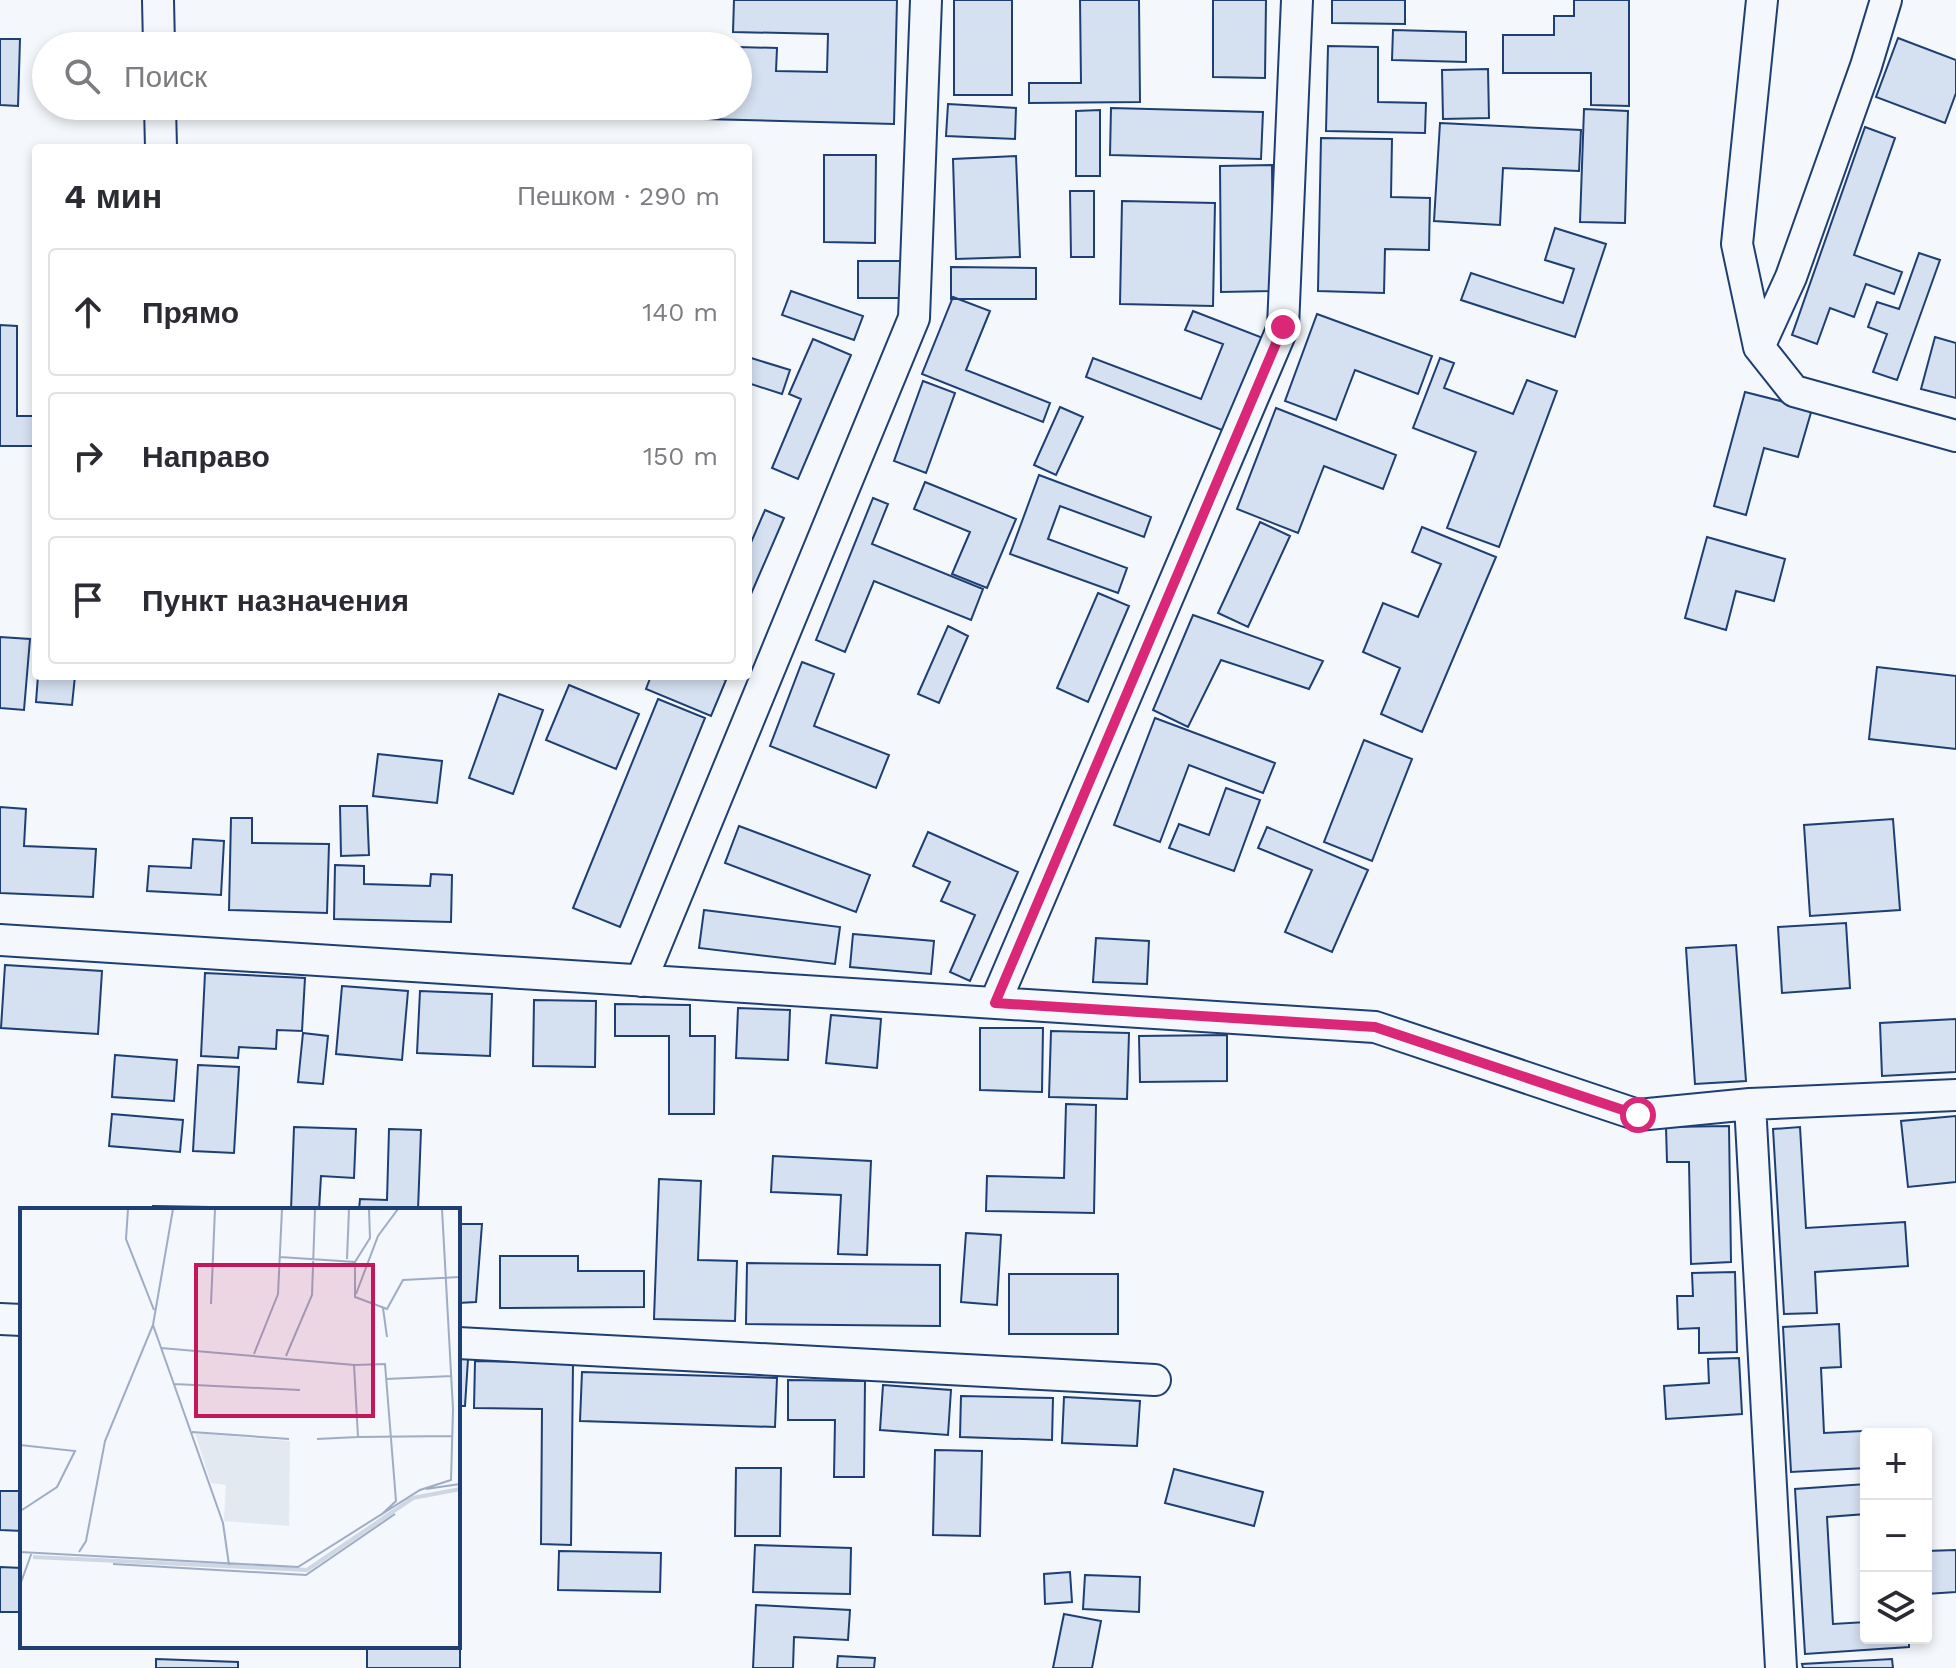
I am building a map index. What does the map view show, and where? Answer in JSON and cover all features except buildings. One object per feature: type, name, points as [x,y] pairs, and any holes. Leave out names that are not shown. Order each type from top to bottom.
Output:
[{"type":"street","points":[[158,0],[159,32]]},
{"type":"street","points":[[641,981],[914,318],[926,0]]},
{"type":"street","points":[[995,1003],[1283,327],[1297,0]]},
{"type":"street","points":[[1762,0],[1737,244],[1759,347],[1794,391],[1956,436]]},
{"type":"street","points":[[1759,347],[1791,277],[1866,66],[1886,0]]},
{"type":"street","points":[[160,120],[161,144]]},
{"type":"street","points":[[0,940],[1375,1027],[1638,1115],[1750,1104],[1956,1095]]},
{"type":"street","points":[[1750,1104],[1781,1668]]},
{"type":"street","points":[[0,1319],[20,1320]]},
{"type":"street","points":[[460,1343],[1155,1380]]},
{"type":"route","points":[[1283,327],[995,1003],[1375,1027],[1638,1115]]}]
